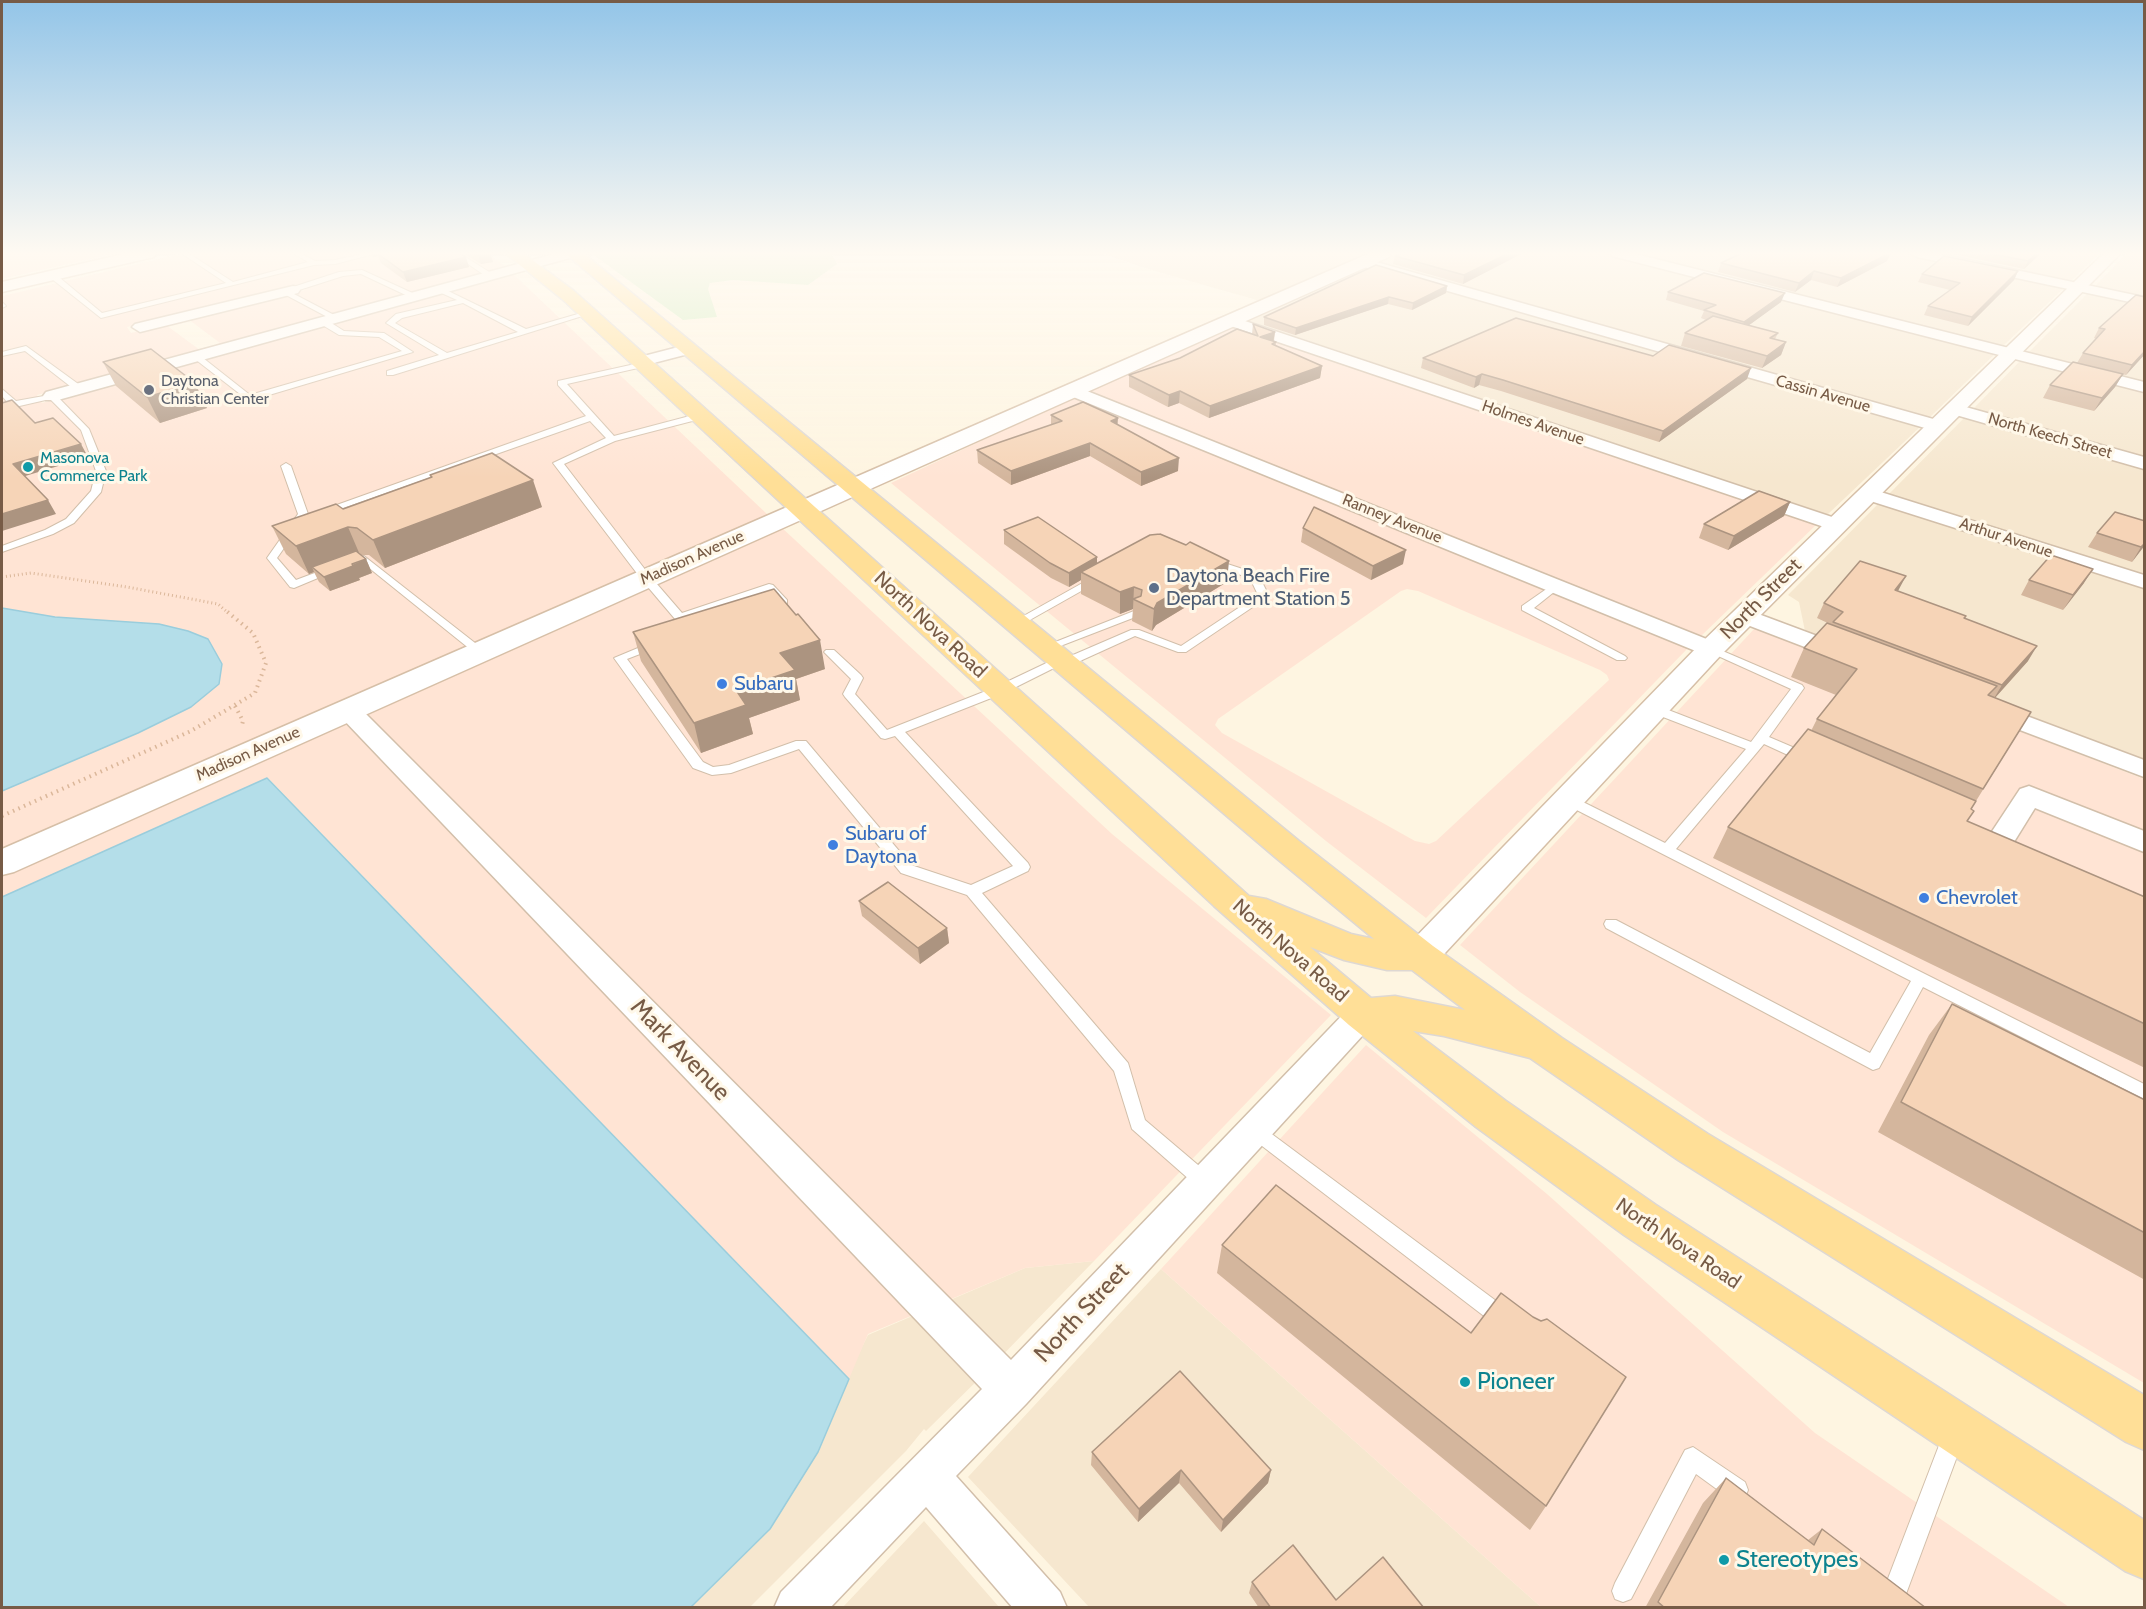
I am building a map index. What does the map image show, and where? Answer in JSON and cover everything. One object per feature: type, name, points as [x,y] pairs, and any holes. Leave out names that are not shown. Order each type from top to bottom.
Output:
[{"type":"main road","name":"North Nova Road","points":[[605,328],[1227,897],[1363,1014],[1491,1114],[1640,1220],[2145,1552]]},
{"type":"main road","points":[[664,328],[1057,657],[1420,956],[1548,1050],[1693,1147],[2145,1424]]},
{"type":"main road","points":[[1227,897],[1344,946],[1387,956],[1420,956]]},
{"type":"main road","points":[[1363,1014],[1395,1012],[1444,1020],[1548,1050]]},
{"type":"street","points":[[186,328],[198,337]]},
{"type":"street","points":[[52,396],[298,328]]},
{"type":"street","name":"Madison Avenue","points":[[2,863],[1214,328]]},
{"type":"street","name":"Holmes Avenue","points":[[1251,328],[1837,525]]},
{"type":"street","name":"Cassin Avenue","points":[[1610,328],[1947,418]]},
{"type":"street","points":[[1917,328],[2145,387]]},
{"type":"street","name":"North Street","points":[[1420,956],[1711,649],[2037,328]]},
{"type":"street","points":[[643,362],[690,349]]},
{"type":"street","name":"Ranney Avenue","points":[[1072,390],[1711,649]]},
{"type":"street","name":"North Keech Street","points":[[1947,418],[2145,463]]},
{"type":"street","name":"Arthur Avenue","points":[[1868,494],[2145,582]]},
{"type":"street","points":[[1745,616],[1867,663]]},
{"type":"street","points":[[1967,701],[2145,769]]},
{"type":"street","name":"Mark Avenue","points":[[348,710],[1011,1389]]},
{"type":"street","points":[[1999,843],[2029,795],[2145,842]]},
{"type":"street","name":"North Street","points":[[797,1608],[1011,1389],[1363,1014]]},
{"type":"street","points":[[926,1475],[1044,1608]]},
{"type":"lane","points":[[195,356],[249,398],[409,352],[381,334],[342,333],[337,328]]},
{"type":"lane","points":[[399,328],[446,356]]},
{"type":"lane","points":[[517,328],[525,332]]},
{"type":"lane","points":[[390,373],[538,328]]},
{"type":"lane","points":[[2,354],[26,348],[78,388]]},
{"type":"lane","points":[[612,439],[561,383],[643,362]]},
{"type":"lane","points":[[2,392],[14,404]]},
{"type":"lane","points":[[2,407],[52,396],[85,429],[101,471],[96,492],[70,521],[49,532],[2,549]]},
{"type":"lane","points":[[701,416],[612,439],[558,463],[646,578],[690,631],[620,658],[698,765],[712,771],[731,769],[801,744],[906,869],[972,891],[1122,1068],[1138,1124],[1205,1182]]},
{"type":"lane","points":[[298,520],[591,417]]},
{"type":"lane","points":[[285,466],[303,514],[272,558],[294,585],[364,559],[480,652]]},
{"type":"lane","points":[[1057,657],[1135,632],[1182,650],[1264,596],[1254,576],[1200,558]]},
{"type":"lane","points":[[1017,623],[1106,573]]},
{"type":"lane","points":[[1555,586],[1526,608],[1621,658]]},
{"type":"lane","points":[[680,617],[769,587],[793,612]]},
{"type":"lane","points":[[891,732],[1000,690],[1134,614]]},
{"type":"lane","points":[[1667,850],[1757,743],[1798,688],[1711,649]]},
{"type":"lane","points":[[830,652],[857,678],[849,694],[891,732],[1023,867],[972,891]]},
{"type":"lane","points":[[1654,709],[1816,762]]},
{"type":"lane","points":[[1568,800],[2145,1092]]},
{"type":"lane","points":[[1611,924],[1873,1063],[1920,978]]},
{"type":"lane","points":[[1255,1131],[1517,1329]]},
{"type":"lane","points":[[1872,1588],[1894,1605],[1957,1429]]},
{"type":"lane","points":[[1623,1591],[1693,1458],[1750,1499]]},
{"type":"path","points":[[2,577],[31,573],[127,587],[218,604],[253,633],[266,663],[255,693],[191,731],[2,816]]},
{"type":"shaded area","points":[[2,328],[128,328],[131,333],[152,328],[170,328],[200,350],[220,343],[200,328],[282,328],[37,395],[42,403],[313,328],[570,328],[768,515],[2,851],[2,791],[138,733],[208,639],[159,624],[55,617],[2,608]]},
{"type":"shaded area","points":[[1230,328],[1235,328],[1817,524],[1701,636],[1089,391]]},
{"type":"shaded area","points":[[1271,328],[1579,328],[1921,426],[1827,515]]},
{"type":"shaded area","points":[[1608,328],[1902,328],[1997,352],[1928,419]]},
{"type":"shaded area","points":[[1931,328],[2022,328],[2003,346]]},
{"type":"shaded area","points":[[2053,328],[2144,328],[2144,383],[2028,353]]},
{"type":"shaded area","points":[[2022,359],[2144,391],[2144,458],[1972,410]]},
{"type":"shaded area","points":[[1073,398],[1688,648],[1426,918],[1326,841],[891,483]],"holes":[[[1407,589],[1418,591],[1600,670],[1607,675],[1609,680],[1436,841],[1429,844],[1415,841],[1222,733],[1215,725],[1218,719],[1401,591]]]},
{"type":"shaded area","points":[[1965,417],[2144,468],[2144,576],[1888,495]]},
{"type":"shaded area","points":[[1878,504],[2144,589],[2144,760],[1805,631],[1799,602],[1788,595]]},
{"type":"shaded area","points":[[781,527],[1112,834],[1331,1015],[1094,1261],[1025,1268],[868,1334],[849,1379],[268,778],[2,897],[2,876]]},
{"type":"shaded area","points":[[1755,628],[2144,779],[2144,1383],[1723,1132],[1520,992],[1460,945]]},
{"type":"shaded area","points":[[1366,1045],[1547,1194],[1815,1433],[2069,1607],[1541,1607],[1161,1269]]},
{"type":"shaded area","points":[[1094,1261],[992,1366],[926,1431],[924,1429],[906,1451],[750,1607],[691,1608],[770,1529],[868,1335],[1025,1268]]},
{"type":"shaded area","points":[[1161,1269],[1541,1607],[1089,1607],[968,1477]]},
{"type":"shaded area","points":[[924,1521],[999,1607],[843,1607]]},
{"type":"water","points":[[2,608],[55,617],[159,624],[188,631],[208,639],[222,664],[219,684],[191,707],[138,733],[2,791]]},
{"type":"water","points":[[267,778],[849,1379],[818,1452],[770,1529],[691,1607],[2,1607],[2,897]]},
{"type":"building","points":[[1255,328],[1264,328],[1275,332],[1260,337],[1276,342],[1272,344],[1322,366],[1210,406],[1180,391],[1169,395],[1129,375],[1180,358],[1237,329],[1258,336]]},
{"type":"building","points":[[1493,328],[1552,328],[1653,356],[1669,345],[1751,368],[1663,431],[1503,380],[1482,374],[1476,377],[1423,358]]},
{"type":"building","points":[[1693,328],[1759,328],[1778,333],[1770,338],[1786,342],[1767,356],[1685,333]]},
{"type":"building","points":[[2100,328],[2145,328],[2145,351],[2132,365],[2083,353],[2105,329]]},
{"type":"building","points":[[151,349],[195,383],[147,397],[103,362]]},
{"type":"building","points":[[2073,362],[2123,374],[2102,398],[2050,385]]},
{"type":"building","name":"Masonova Commerce Park","points":[[12,400],[35,423],[53,418],[81,444],[13,464],[48,500],[2,514],[2,403]]},
{"type":"building","points":[[1083,402],[1118,418],[1111,421],[1179,458],[1141,472],[1090,443],[1011,471],[977,450],[1062,421],[1051,415]]},
{"type":"building","points":[[492,453],[533,480],[373,540],[357,528],[348,527],[296,546],[272,526],[336,504],[343,509]]},
{"type":"building","points":[[1759,491],[1790,502],[1734,536],[1704,524]]},
{"type":"building","points":[[1314,507],[1406,550],[1373,566],[1303,528]]},
{"type":"building","points":[[2115,512],[2145,521],[2145,543],[2141,547],[2097,533]]},
{"type":"building","points":[[1038,517],[1097,557],[1069,573],[1050,563],[1004,530]]},
{"type":"building","points":[[1160,534],[1186,545],[1190,542],[1229,561],[1157,603],[1154,609],[1133,599],[1141,596],[1142,590],[1134,587],[1120,592],[1081,572],[1150,535]]},
{"type":"building","points":[[356,551],[366,559],[324,577],[312,567]]},
{"type":"building","points":[[2051,555],[2093,569],[2073,595],[2029,580]]},
{"type":"building","points":[[1860,561],[1906,576],[1895,590],[1966,616],[1964,618],[2037,646],[2002,685],[1833,622],[1843,612],[1824,603]]},
{"type":"building","name":"Subaru","points":[[774,589],[820,640],[780,653],[795,670],[736,690],[746,705],[694,723],[633,632]]},
{"type":"building","points":[[1827,623],[1997,686],[1988,695],[2031,712],[1983,789],[1817,719],[1857,669],[1804,648]]},
{"type":"building","name":"Chevrolet","points":[[1808,729],[1976,801],[1971,809],[1974,811],[1967,821],[2145,897],[2145,1024],[1728,827]]},
{"type":"building","points":[[888,882],[947,928],[918,948],[859,901]]},
{"type":"building","points":[[1952,1004],[2145,1100],[2145,1233],[1901,1102]]},
{"type":"building","name":"Pioneer","points":[[1276,1185],[1471,1333],[1501,1293],[1533,1317],[1541,1321],[1547,1319],[1626,1377],[1546,1506],[1222,1245]]},
{"type":"building","points":[[1180,1371],[1271,1470],[1223,1520],[1181,1470],[1139,1509],[1092,1452]]},
{"type":"building","points":[[1726,1478],[1814,1545],[1822,1529],[1926,1608],[1665,1608],[1658,1602]]},
{"type":"building","points":[[1293,1545],[1336,1600],[1383,1557],[1424,1608],[1271,1608],[1252,1582]]},
{"type":"place","name":"Daytona Christian Center","points":[[149,390]]},
{"type":"place","name":"Masonova Commerce Park","points":[[28,467]]},
{"type":"place","name":"Daytona Beach Fire Department Station 5","points":[[1154,588]]},
{"type":"place","name":"Subaru","points":[[722,684]]},
{"type":"place","name":"Subaru of Daytona","points":[[833,845]]},
{"type":"place","name":"Chevrolet","points":[[1924,898]]},
{"type":"place","name":"Pioneer","points":[[1465,1382]]},
{"type":"place","name":"Stereotypes","points":[[1724,1560]]}]
